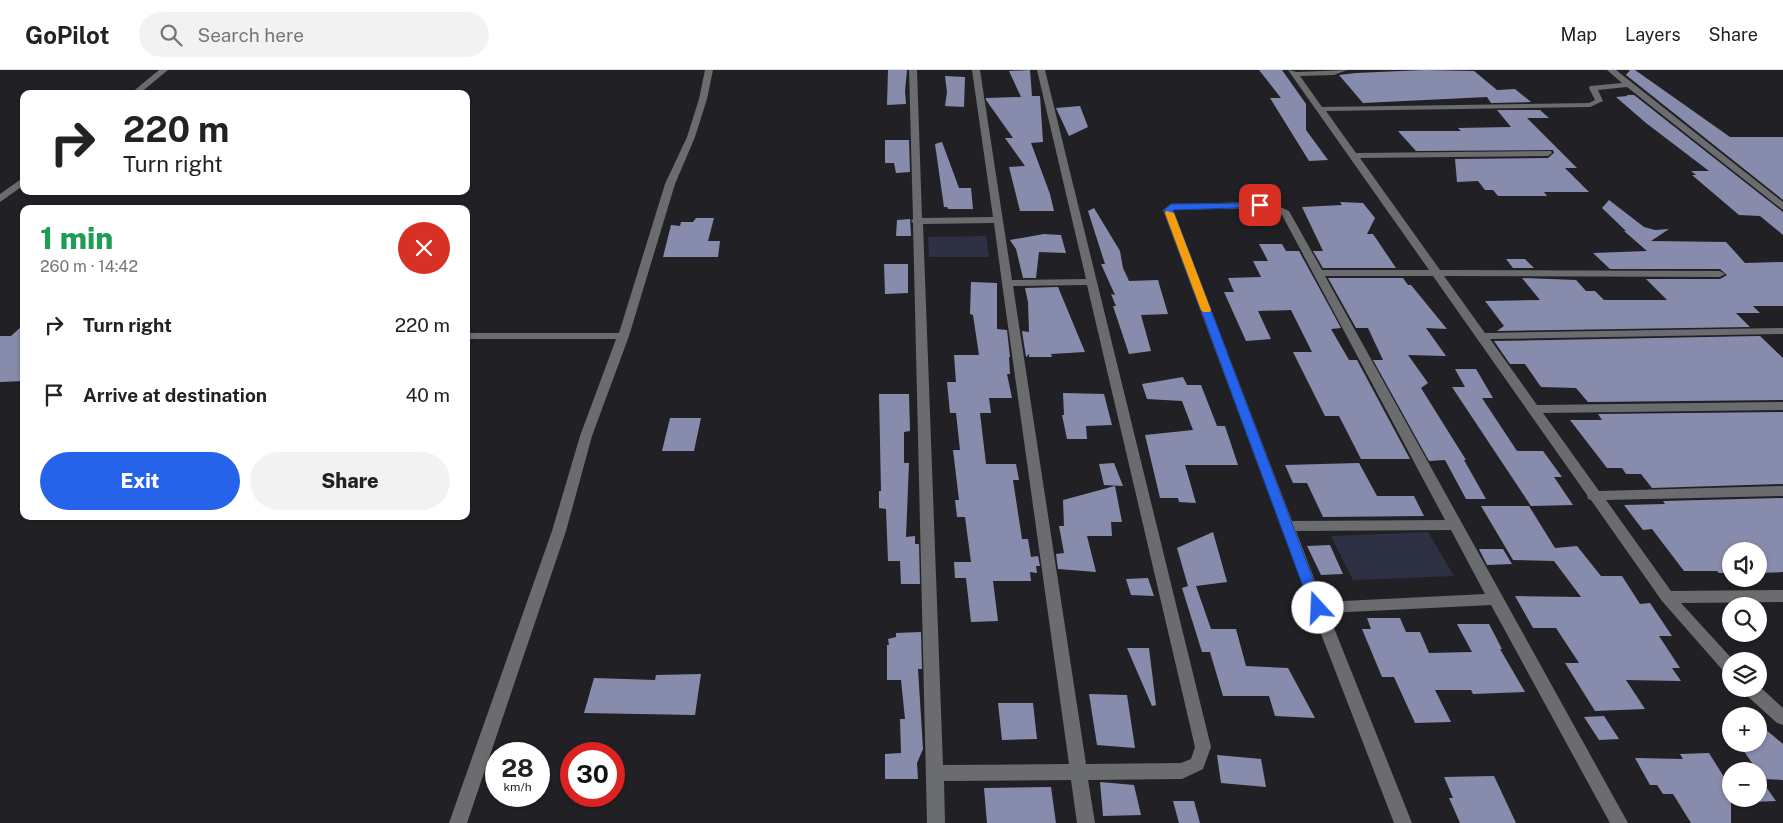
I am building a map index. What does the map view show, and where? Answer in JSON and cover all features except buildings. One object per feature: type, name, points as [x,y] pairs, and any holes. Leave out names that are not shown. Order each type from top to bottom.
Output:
[{"type":"street","points":[[139,90],[164,70]]},
{"type":"street","points":[[458,823],[559,531],[586,436],[623,336],[670,184],[691,137],[701,107],[709,70]]},
{"type":"street","points":[[913,70],[916,221],[937,823]]},
{"type":"street","points":[[976,70],[1086,823]]},
{"type":"street","points":[[935,773],[1182,771],[1197,764],[1203,747],[1041,70]]},
{"type":"street","points":[[1294,72],[1324,74],[1343,70]]},
{"type":"street","points":[[1611,70],[1783,207]]},
{"type":"street","points":[[1294,72],[1352,156],[1483,336],[1593,496],[1667,597],[1722,659]]},
{"type":"street","points":[[1320,109],[1590,105],[1599,101],[1593,88],[1629,85]]},
{"type":"street","points":[[1352,156],[1548,153]]},
{"type":"street","points":[[0,199],[20,183]]},
{"type":"street","points":[[1403,823],[1318,608],[1168,208],[1267,206],[1286,213],[1495,599],[1619,823]]},
{"type":"street","points":[[916,221],[997,220]]},
{"type":"street","points":[[1318,272],[1720,274]]},
{"type":"street","points":[[1007,283],[1092,282]]},
{"type":"street","points":[[1483,336],[1783,331]]},
{"type":"street","points":[[470,336],[623,336]]},
{"type":"street","points":[[1533,409],[1783,406]]},
{"type":"street","points":[[1593,496],[1783,491]]},
{"type":"street","points":[[1288,526],[1455,525]]},
{"type":"street","points":[[1667,597],[1783,596]]},
{"type":"street","points":[[1318,608],[1495,599]]},
{"type":"street","points":[[1760,697],[1783,718]]},
{"type":"street","points":[[937,823],[936,782],[988,776],[1078,771]]},
{"type":"shaded area","points":[[986,236],[989,257],[929,257],[928,237]]},
{"type":"shaded area","points":[[1428,532],[1454,576],[1353,580],[1331,536]]},
{"type":"slow traffic","points":[[1169,213],[1206,310]]},
{"type":"route","points":[[1260,205],[1171,207],[1168,210],[1318,608]]}]
